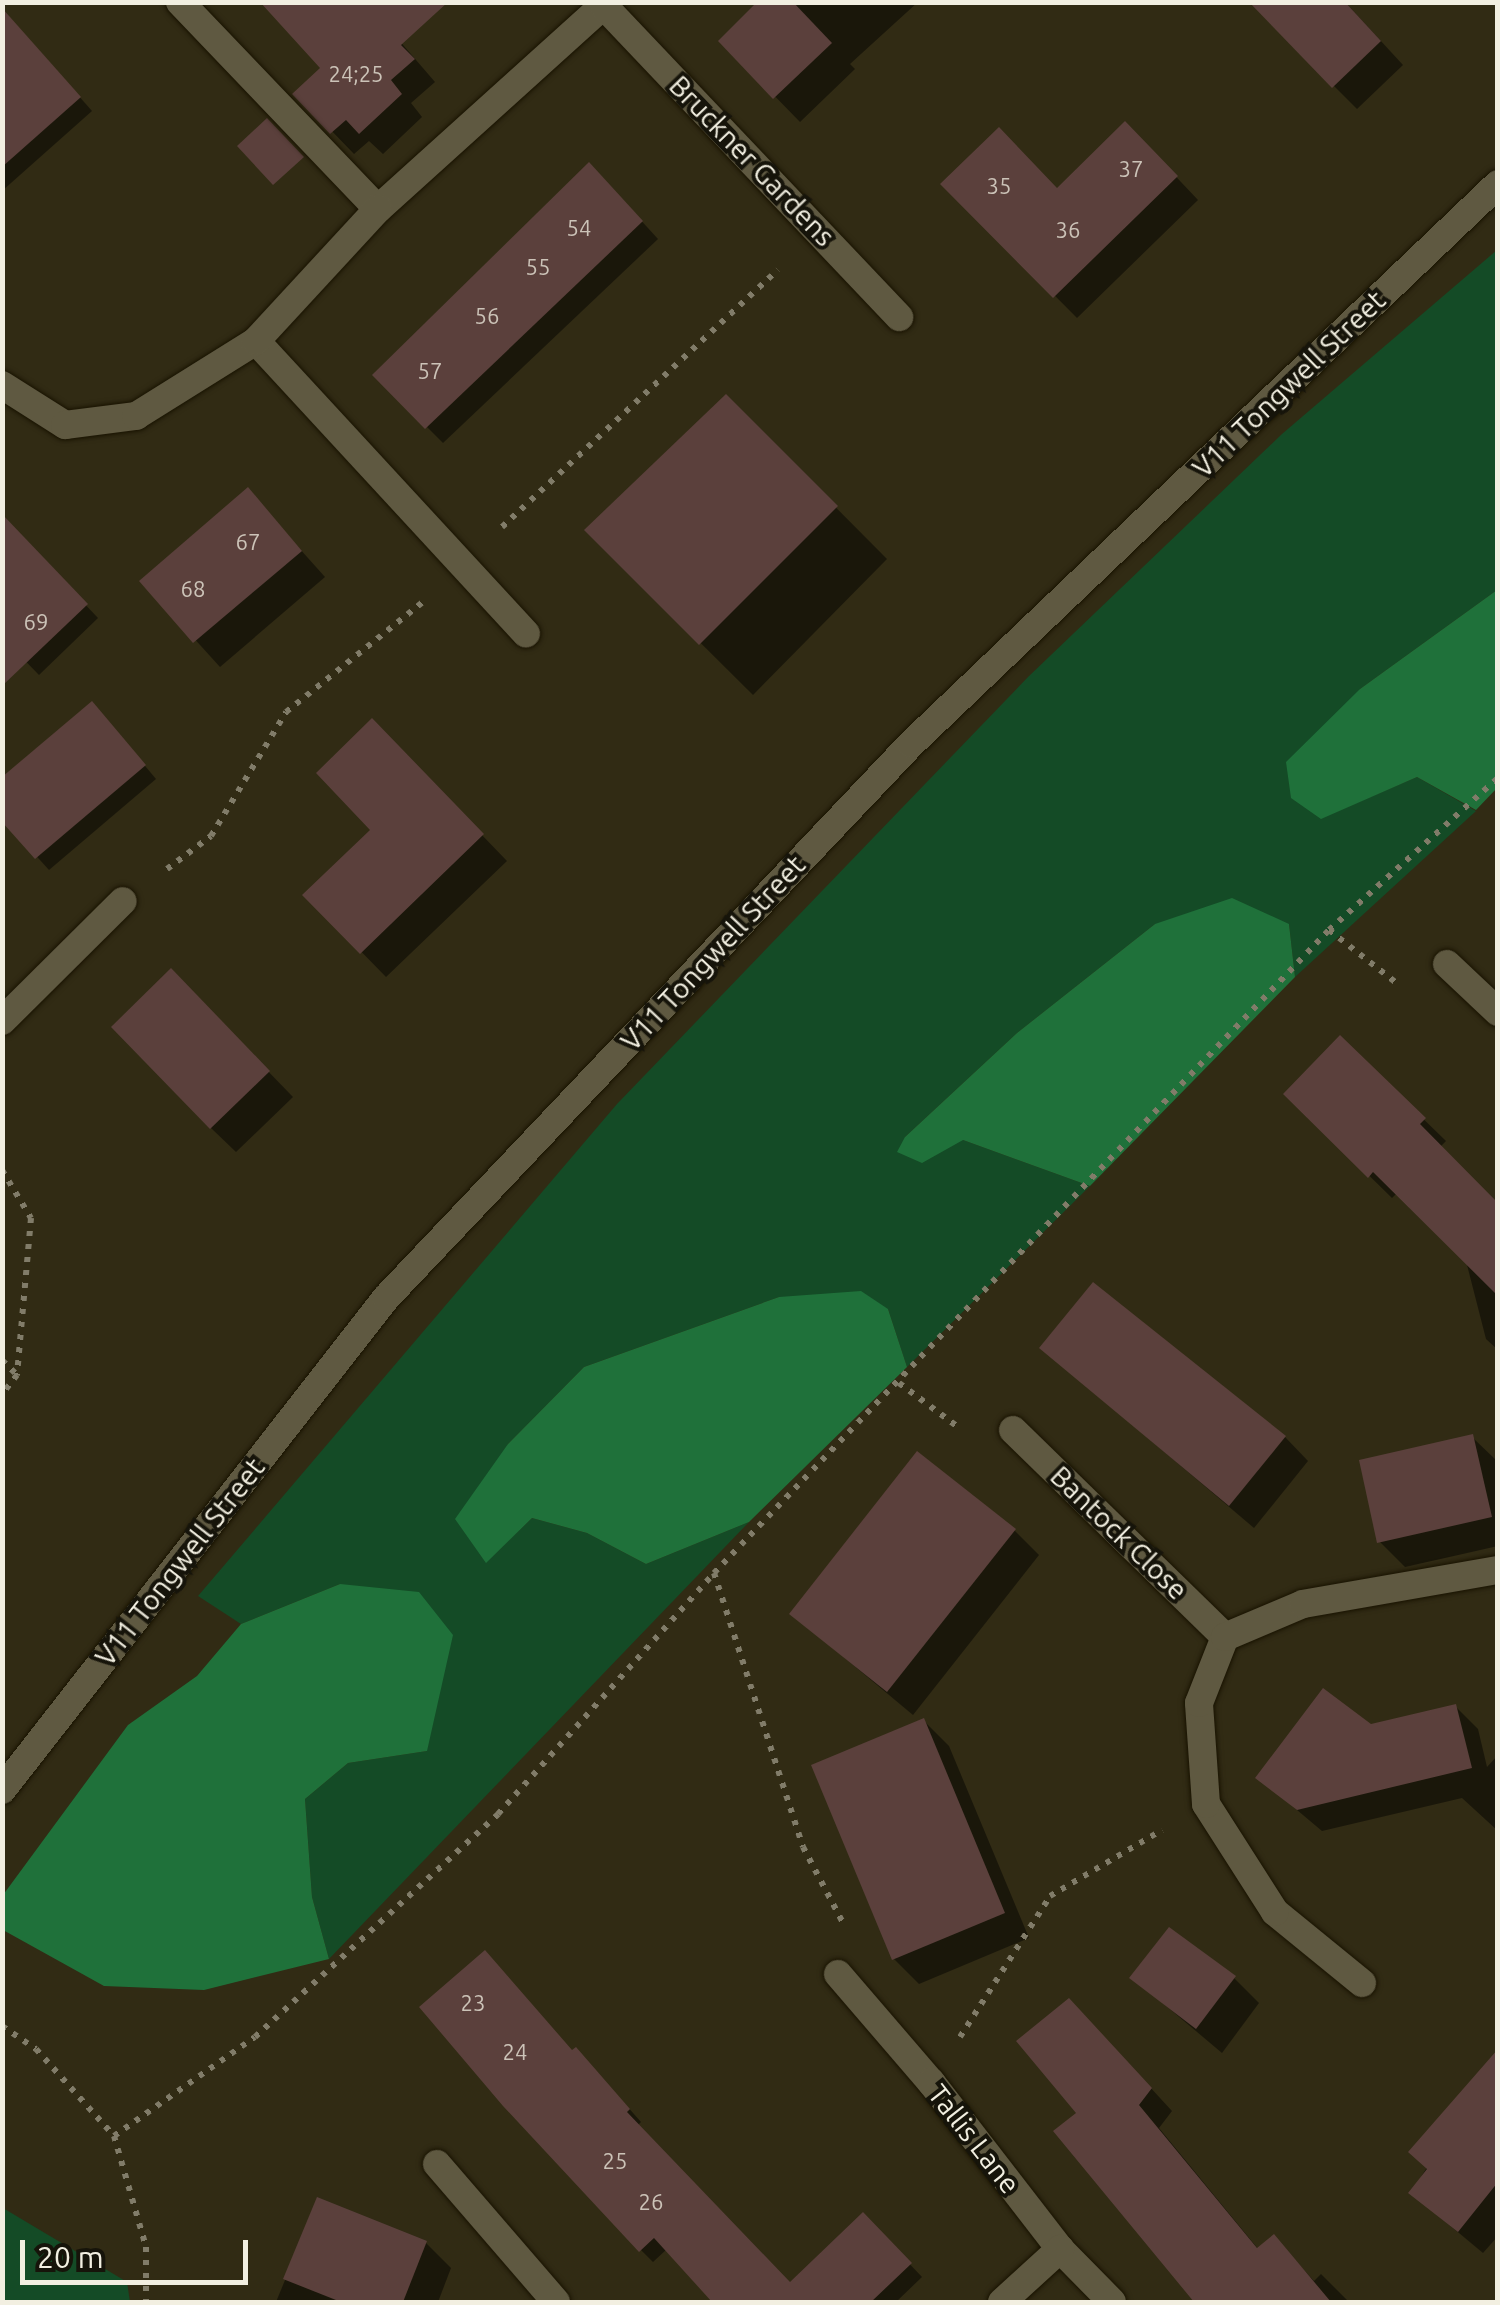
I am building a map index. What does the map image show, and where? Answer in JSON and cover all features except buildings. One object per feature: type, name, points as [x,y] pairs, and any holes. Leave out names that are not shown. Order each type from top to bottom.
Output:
[{"type":"street","points":[[180,2],[378,209]]},
{"type":"street","name":"Bruckner Gardens","points":[[2,386],[65,425],[136,416],[256,341],[378,209],[606,4],[898,317]]},
{"type":"street","name":"V11 Tongwell Street","points":[[2,1790],[386,1298],[911,744],[1498,184]]},
{"type":"street","points":[[256,341],[526,634]]},
{"type":"street","points":[[2,1022],[123,901]]},
{"type":"street","points":[[1447,964],[1498,1012]]},
{"type":"street","name":"Bantock Close","points":[[1014,1430],[1225,1637]]},
{"type":"street","points":[[1362,1983],[1275,1912],[1206,1804],[1199,1703],[1225,1637],[1303,1604],[1498,1570]]},
{"type":"street","name":"Tallis Lane","points":[[838,1974],[931,2082],[1060,2249],[1112,2302]]},
{"type":"street","points":[[437,2164],[556,2302]]},
{"type":"street","points":[[1002,2302],[1060,2249]]},
{"type":"path","points":[[114,2136],[255,2037],[498,1814],[714,1573],[1329,930],[1498,778]]},
{"type":"path","points":[[1329,930],[1403,988],[1447,964]]},
{"type":"path","points":[[2,1170],[30,1218],[17,1375],[2,1394]]},
{"type":"path","points":[[2,1360],[17,1375]]},
{"type":"path","points":[[899,1382],[966,1432],[1014,1430]]},
{"type":"path","points":[[714,1573],[803,1847],[843,1919],[838,1974]]},
{"type":"path","points":[[931,2082],[1050,1896],[1206,1804]]},
{"type":"path","points":[[2,2026],[36,2049],[114,2136],[146,2246],[146,2302]]},
{"type":"green space","points":[[1497,250],[1497,590],[1360,689],[1321,818],[1417,777],[1476,811],[1295,977],[1289,924],[1155,924],[1017,1033],[905,1137],[963,1140],[1090,1186],[907,1367],[888,1309],[779,1297],[584,1367],[508,1444],[486,1562],[532,1518],[587,1533],[646,1564],[749,1522],[329,1959],[312,1897],[305,1799],[348,1763],[427,1751],[340,1584],[241,1624],[198,1596],[617,1104],[1028,677],[1282,434]]},
{"type":"green space","points":[[1497,590],[1497,788],[1476,810],[1417,777],[1321,819],[1291,798],[1286,762],[1360,689]]},
{"type":"green space","points":[[1232,898],[1289,924],[1295,977],[1090,1186],[963,1140],[922,1163],[897,1152],[905,1137],[1017,1033],[1155,924]]},
{"type":"green space","points":[[861,1291],[888,1309],[907,1367],[749,1522],[646,1564],[587,1533],[532,1518],[486,1563],[455,1519],[508,1444],[584,1367],[779,1297]]},
{"type":"green space","points":[[340,1584],[419,1592],[453,1635],[427,1751],[348,1763],[305,1799],[312,1897],[329,1959],[204,1990],[104,1986],[3,1930],[3,1895],[128,1725],[197,1676],[241,1624]]},
{"type":"green space","points":[[3,2208],[127,2282],[130,2302],[3,2302]]}]
